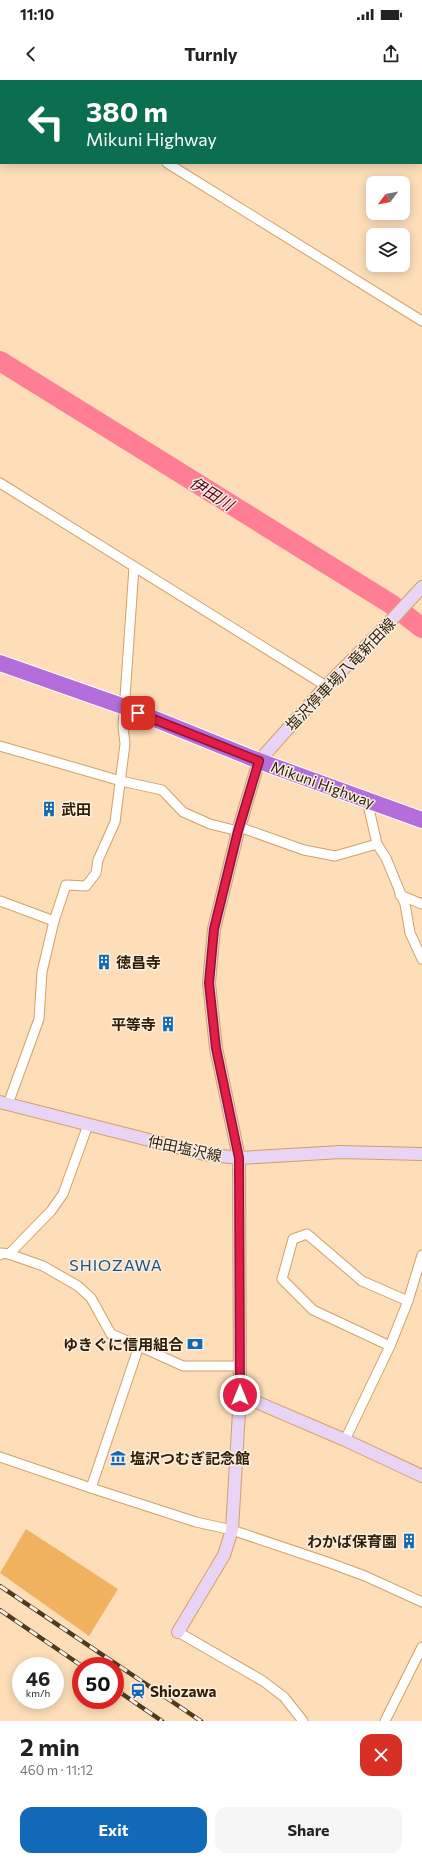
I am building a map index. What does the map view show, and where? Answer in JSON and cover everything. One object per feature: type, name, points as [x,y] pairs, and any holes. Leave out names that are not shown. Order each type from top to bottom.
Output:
[{"type":"highway","name":"Mikuni Highway","points":[[0,662],[125,707],[259,761],[422,820]]},
{"type":"main road","name":"塩沢停車場八竜新田線","points":[[259,761],[326,686],[386,626],[422,587]]},
{"type":"main road","points":[[178,1632],[224,1555],[232,1530],[240,1395],[239,1158],[216,1048],[209,983],[214,929],[239,829],[259,761]]},
{"type":"main road","name":"仲田塩沢線","points":[[4,1103],[204,1154],[239,1158],[341,1152],[422,1154]]},
{"type":"main road","points":[[240,1395],[345,1440],[422,1476]]},
{"type":"street","points":[[169,164],[422,321]]},
{"type":"street","points":[[0,483],[326,686]]},
{"type":"street","points":[[4,1103],[39,1019],[42,972],[54,920],[66,885],[86,886],[96,873],[98,860],[115,822],[125,744],[123,726],[134,567]]},
{"type":"street","points":[[0,747],[121,781],[162,790],[183,812],[210,824],[239,829],[304,850],[335,856],[377,844]]},
{"type":"street","points":[[368,800],[377,844],[386,858],[405,904],[410,933],[422,959]]},
{"type":"street","points":[[400,895],[422,904]]},
{"type":"street","points":[[0,901],[54,920]]},
{"type":"street","points":[[2,1254],[51,1211],[63,1194],[88,1125]]},
{"type":"street","points":[[390,1346],[313,1310],[282,1279],[293,1239],[307,1234],[362,1281],[408,1301]]},
{"type":"street","points":[[2,1254],[43,1266],[78,1286],[91,1298],[111,1334],[184,1366],[240,1366]]},
{"type":"street","points":[[345,1440],[390,1346],[408,1301],[422,1255]]},
{"type":"street","points":[[91,1488],[139,1346]]},
{"type":"street","points":[[0,1457],[196,1522],[232,1530],[365,1576],[422,1602]]},
{"type":"street","points":[[178,1632],[263,1681],[284,1697],[303,1721]]},
{"type":"street","points":[[386,1721],[422,1647]]},
{"type":"shaded area","points":[[26,1529],[118,1589],[89,1636],[0,1573]]},
{"type":"waterway","name":"伊田川","points":[[0,361],[391,604],[422,628]]},
{"type":"railway","points":[[0,1586],[201,1721]]},
{"type":"railway","points":[[0,1610],[72,1659]]},
{"type":"railway","points":[[124,1695],[162,1721]]},
{"type":"place","name":"武田","points":[[49,809]]},
{"type":"place","name":"徳昌寺","points":[[104,962]]},
{"type":"place","name":"平等寺","points":[[168,1024]]},
{"type":"place","name":"ゆきぐに信用組合","points":[[195,1344]]},
{"type":"place","name":"塩沢つむぎ記念館","points":[[118,1458]]},
{"type":"place","name":"わかば保育園","points":[[409,1541]]},
{"type":"place","name":"Shiozawa","points":[[138,1691]]},
{"type":"district","name":"SHIOZAWA","points":[[116,1264]]},
{"type":"route","points":[[138,713],[259,761],[238,831],[214,929],[209,983],[216,1048],[239,1158],[240,1395]]}]
